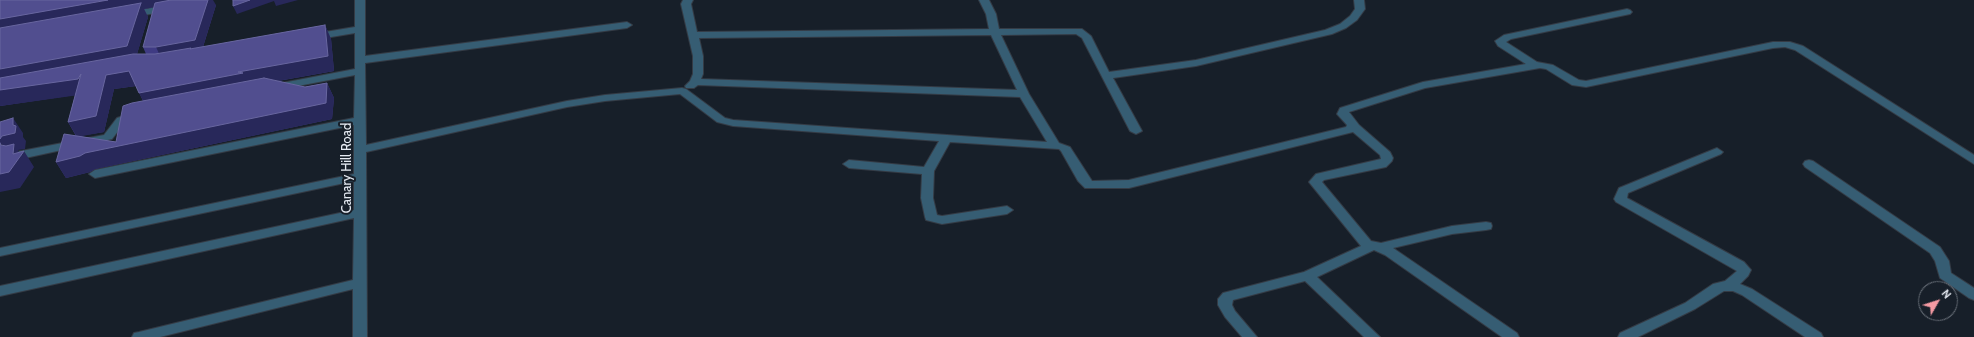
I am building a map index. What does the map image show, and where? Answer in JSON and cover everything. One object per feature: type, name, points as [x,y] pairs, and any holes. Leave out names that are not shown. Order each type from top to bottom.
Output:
[{"type":"street","name":"Canary Hill Road","points":[[360,0],[360,337]]},
{"type":"street","points":[[688,0],[686,4],[698,56],[695,82]]},
{"type":"street","points":[[984,0],[991,14],[995,32],[1024,94],[1055,146]]},
{"type":"street","points":[[1106,76],[1196,64],[1328,32],[1343,26],[1354,18],[1360,9],[1359,0]]},
{"type":"street","points":[[116,18],[155,14],[179,6]]},
{"type":"street","points":[[1535,66],[1502,44],[1500,41],[1508,37],[1628,12]]},
{"type":"street","points":[[268,89],[361,66],[627,25]]},
{"type":"street","points":[[300,40],[361,29]]},
{"type":"street","points":[[693,35],[1081,32],[1086,36],[1136,131]]},
{"type":"street","points":[[1512,337],[1375,247],[1315,182],[1320,177],[1386,161],[1386,154],[1353,126],[1343,114],[1343,111],[1423,86],[1535,66],[1546,66],[1576,83],[1586,84],[1773,45],[1786,44],[1798,48],[1974,160]]},
{"type":"street","points":[[361,150],[567,104],[605,98],[682,91],[695,82],[1024,94]]},
{"type":"street","points":[[682,91],[721,120],[733,123],[1061,146],[1066,149],[1086,183],[1091,186],[1112,186],[1144,181],[1350,129],[1353,126]]},
{"type":"street","points":[[16,156],[108,137],[113,132],[120,120],[145,113]]},
{"type":"street","points":[[96,174],[361,120]]},
{"type":"street","points":[[947,138],[928,171],[928,198],[930,214],[934,219],[942,220],[1007,210]]},
{"type":"street","points":[[1717,152],[1623,191],[1620,199],[1739,265],[1744,270],[1743,273],[1729,286]]},
{"type":"street","points":[[849,164],[928,171]]},
{"type":"street","points":[[1809,164],[1935,250],[1942,261],[1945,275],[1974,295]]},
{"type":"street","points":[[0,252],[361,176]]},
{"type":"street","points":[[0,291],[361,212]]},
{"type":"street","points":[[1250,337],[1230,314],[1225,305],[1225,299],[1228,296],[1308,276],[1375,247],[1452,230],[1486,226]]},
{"type":"street","points":[[1308,276],[1373,337]]},
{"type":"street","points":[[139,337],[360,283]]},
{"type":"street","points":[[1625,337],[1690,306],[1718,287],[1729,286],[1747,292],[1816,337]]},
{"type":"building","points":[[0,0],[108,0],[0,19]]},
{"type":"building","points":[[171,0],[208,0],[195,40],[156,47],[143,47],[155,3]]},
{"type":"building","points":[[233,0],[250,0],[233,6]]},
{"type":"building","points":[[141,3],[127,46],[0,69],[0,28]]},
{"type":"building","points":[[325,25],[328,56],[238,72],[243,73],[139,93],[129,71],[106,75],[96,116],[68,122],[81,74],[78,79],[0,90],[0,78],[133,54],[155,54],[191,48],[190,49]]},
{"type":"building","points":[[264,78],[305,87],[327,83],[326,103],[85,153],[80,156],[56,162],[64,134],[116,142],[123,106]]},
{"type":"building","points":[[13,118],[13,125],[16,126],[15,133],[2,136],[0,139],[0,122]]},
{"type":"building","points":[[0,143],[1,145],[6,146],[14,144],[13,154],[24,151],[9,172],[0,174]]}]
